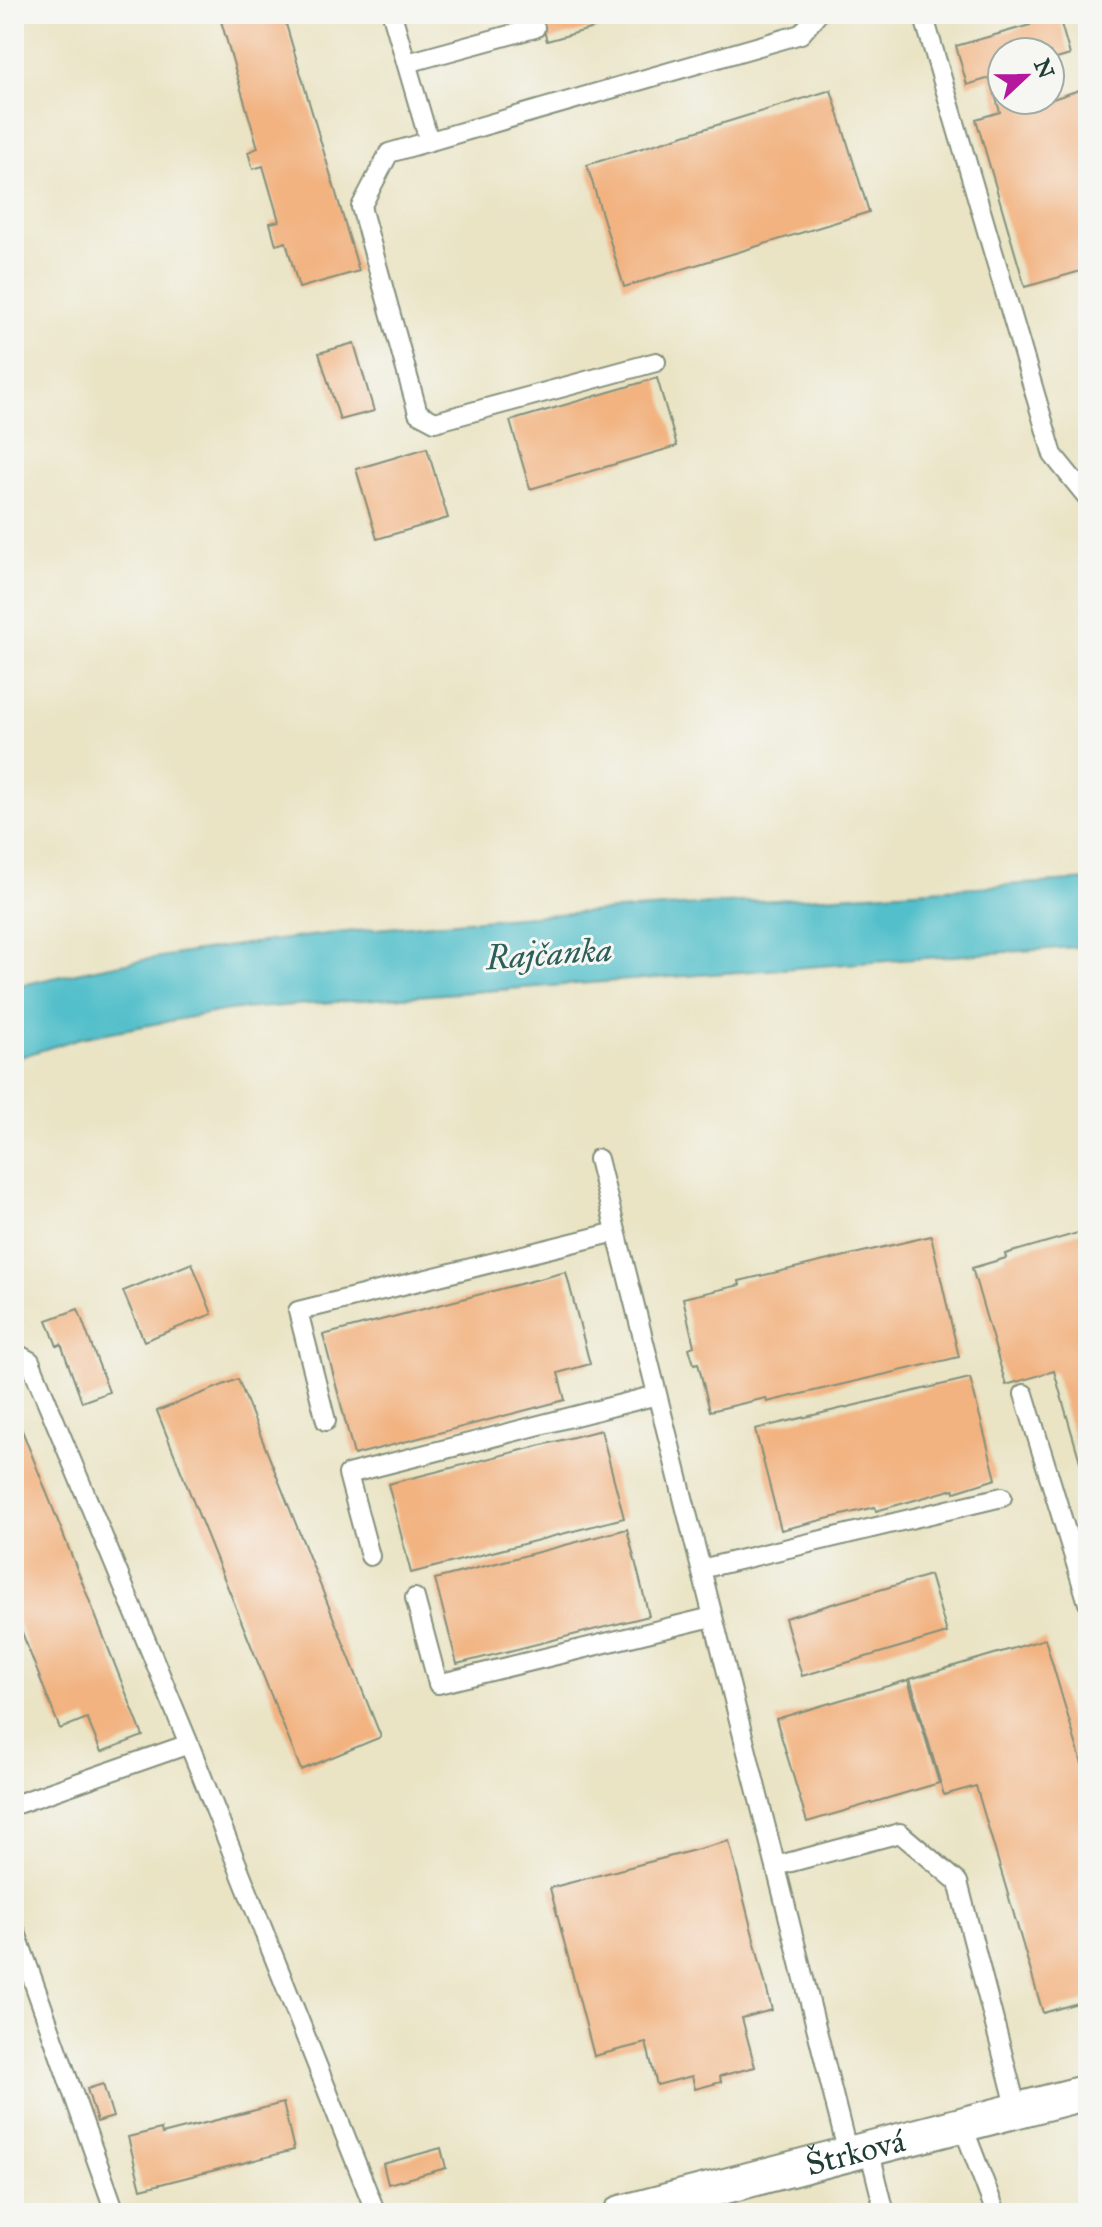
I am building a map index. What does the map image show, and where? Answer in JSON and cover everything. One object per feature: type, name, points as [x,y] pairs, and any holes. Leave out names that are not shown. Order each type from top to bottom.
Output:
[{"type":"street","name":"Štrková","points":[[621,2213],[1088,2092]]},
{"type":"lane","points":[[392,14],[429,141]]},
{"type":"lane","points":[[656,362],[435,422],[418,413],[361,207],[389,153],[801,34],[818,14]]},
{"type":"lane","points":[[923,14],[1053,455],[1088,498]]},
{"type":"lane","points":[[407,63],[535,28]]},
{"type":"lane","points":[[598,1159],[776,1866],[859,2151],[885,2213]]},
{"type":"lane","points":[[326,1421],[298,1311],[616,1232]]},
{"type":"lane","points":[[14,1352],[30,1361],[189,1744],[376,2213]]},
{"type":"lane","points":[[1024,1394],[1088,1603]]},
{"type":"lane","points":[[370,1556],[348,1474],[657,1395]]},
{"type":"lane","points":[[701,1569],[1002,1497]]},
{"type":"lane","points":[[415,1598],[438,1684],[712,1617]]},
{"type":"lane","points":[[14,1805],[189,1744]]},
{"type":"lane","points":[[776,1866],[900,1833],[958,1882],[1017,2110]]},
{"type":"lane","points":[[14,1927],[114,2209]]},
{"type":"lane","points":[[962,2124],[996,2213]]},
{"type":"water","name":"Rajčanka","points":[[1088,880],[1088,946],[228,1010],[80,1038],[14,1059],[14,987],[228,946],[443,923]]},
{"type":"building","points":[[219,14],[283,14],[359,271],[299,288],[286,242],[276,245],[270,223],[279,221],[263,166],[253,169],[248,152],[258,148]]},
{"type":"building","points":[[539,14],[625,14],[626,19],[547,41]]},
{"type":"building","points":[[1043,14],[1045,20],[1059,17],[1064,36],[991,36],[1030,25],[1028,17]]},
{"type":"building","points":[[986,37],[986,79],[967,85],[956,46]]},
{"type":"building","points":[[1088,87],[1088,269],[1025,287],[976,119],[986,116],[1066,116],[1066,95]]},
{"type":"building","points":[[831,90],[869,212],[624,287],[587,165]]},
{"type":"building","points":[[354,343],[374,411],[340,420],[319,353]]},
{"type":"building","points":[[657,378],[677,446],[530,489],[510,421]]},
{"type":"building","points":[[427,448],[448,518],[377,539],[356,469]]},
{"type":"building","points":[[1088,1230],[1087,1486],[1054,1371],[1006,1385],[972,1268],[1006,1258],[1005,1254]]},
{"type":"building","points":[[931,1236],[959,1357],[767,1402],[766,1398],[710,1411],[698,1363],[694,1364],[689,1348],[694,1346],[683,1298],[740,1285],[739,1281]]},
{"type":"building","points":[[192,1263],[212,1314],[144,1341],[123,1291]]},
{"type":"building","points":[[566,1272],[590,1364],[558,1373],[565,1400],[354,1455],[323,1335]]},
{"type":"building","points":[[78,1309],[109,1392],[82,1402],[61,1344],[57,1346],[47,1320]]},
{"type":"building","points":[[970,1378],[996,1479],[876,1511],[875,1507],[781,1530],[755,1429]]},
{"type":"building","points":[[238,1379],[381,1737],[301,1770],[157,1411]]},
{"type":"building","points":[[14,1410],[143,1736],[101,1752],[87,1718],[60,1729],[14,1612]]},
{"type":"building","points":[[601,1430],[624,1518],[411,1573],[388,1484]]},
{"type":"building","points":[[627,1529],[649,1616],[457,1664],[435,1579]]},
{"type":"building","points":[[930,1575],[947,1633],[802,1676],[785,1618]]},
{"type":"building","points":[[1045,1639],[1088,1784],[1088,2000],[1043,2013],[976,1786],[944,1795],[910,1679]]},
{"type":"building","points":[[908,1680],[939,1783],[807,1822],[776,1719]]},
{"type":"building","points":[[729,1841],[772,2010],[742,2018],[755,2067],[720,2076],[721,2082],[695,2089],[692,2076],[657,2085],[646,2043],[594,2056],[550,1888]]},
{"type":"building","points":[[103,2084],[113,2117],[97,2122],[87,2089]]},
{"type":"building","points":[[283,2103],[294,2150],[141,2189],[128,2137],[161,2129],[162,2134]]},
{"type":"building","points":[[14,2141],[21,2165],[14,2166]]},
{"type":"building","points":[[441,2148],[446,2168],[388,2184],[383,2164]]}]
